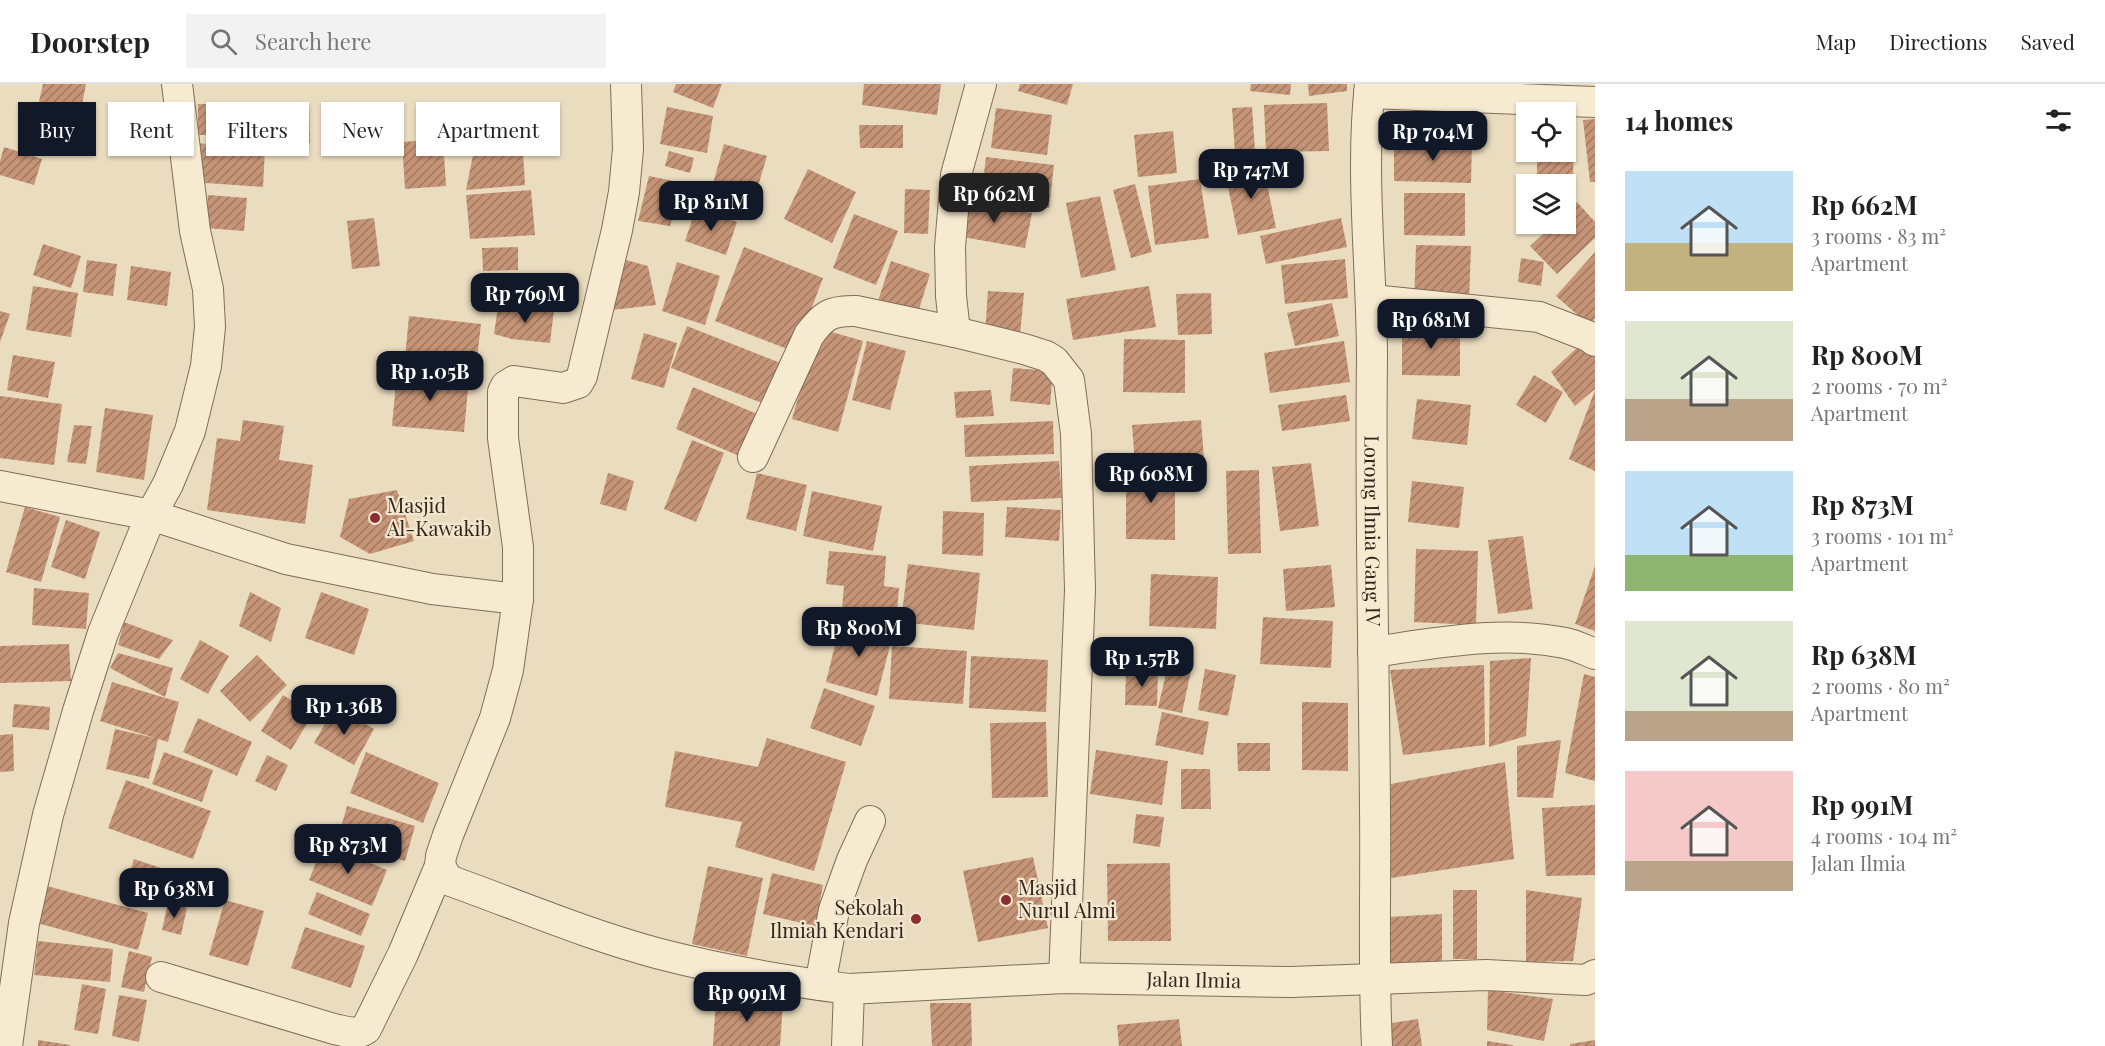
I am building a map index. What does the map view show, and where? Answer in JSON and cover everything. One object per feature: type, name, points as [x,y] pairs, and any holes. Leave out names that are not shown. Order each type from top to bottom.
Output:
[{"type":"street","points":[[7,1046],[24,923],[48,815],[103,633],[151,515],[168,484],[190,431],[206,366],[210,327],[208,289],[195,231],[177,84]]},
{"type":"street","points":[[161,976],[334,1029],[361,1033],[366,1029],[385,993],[440,866],[448,835],[495,718],[508,670],[518,599],[518,547],[503,438],[503,392],[506,386],[514,381],[563,388],[578,383],[582,376],[624,192],[628,150],[626,84]]},
{"type":"street","points":[[955,332],[951,296],[950,246],[956,176],[981,84]]},
{"type":"street","points":[[1369,88],[1595,102]]},
{"type":"street","name":"Lorong Ilmia Gang IV","points":[[1369,88],[1366,190],[1372,300],[1371,446],[1377,1046]]},
{"type":"street","points":[[1372,300],[1539,317],[1588,336],[1595,341]]},
{"type":"street","points":[[753,457],[809,335],[825,316],[844,310],[955,332],[1046,356],[1059,366],[1069,380],[1076,434],[1080,590],[1064,978]]},
{"type":"street","points":[[0,486],[151,515],[286,559],[432,589],[518,599]]},
{"type":"street","points":[[1373,652],[1478,638],[1516,636],[1567,643],[1595,654]]},
{"type":"street","points":[[820,985],[834,910],[852,860],[870,821]]},
{"type":"street","name":"Jalan Ilmia","points":[[440,866],[448,880],[657,953],[710,966],[849,989],[1064,978],[1291,982],[1486,975],[1586,980],[1595,975]]},
{"type":"street","points":[[847,1046],[849,989]]},
{"type":"building","points":[[43,84],[86,84],[83,102],[39,102]]},
{"type":"building","points":[[676,84],[722,84],[713,108],[673,92]]},
{"type":"building","points":[[864,84],[941,84],[937,115],[862,105]]},
{"type":"building","points":[[1020,84],[1073,84],[1067,105],[1018,91]]},
{"type":"building","points":[[1251,84],[1291,84],[1290,95],[1250,91]]},
{"type":"building","points":[[1308,84],[1347,84],[1347,91],[1309,96]]},
{"type":"building","points":[[1327,103],[1329,151],[1266,152],[1264,105]]},
{"type":"building","points":[[198,104],[206,104],[206,135],[198,135]]},
{"type":"building","points":[[1412,105],[1469,105],[1469,126],[1413,126]]},
{"type":"building","points":[[667,107],[713,116],[707,153],[660,144]]},
{"type":"building","points":[[1252,107],[1255,151],[1235,153],[1232,108]]},
{"type":"building","points":[[996,108],[1052,115],[1047,155],[991,148]]},
{"type":"building","points":[[1595,119],[1595,182],[1590,182],[1583,120]]},
{"type":"building","points":[[859,125],[903,125],[903,148],[860,148]]},
{"type":"building","points":[[1173,131],[1177,173],[1138,177],[1134,135]]},
{"type":"building","points":[[416,141],[416,156],[444,156],[446,186],[405,189],[404,142]]},
{"type":"building","points":[[1394,142],[1472,143],[1471,183],[1394,181]]},
{"type":"building","points":[[194,143],[206,144],[206,156],[265,156],[263,187],[192,182]]},
{"type":"building","points":[[724,144],[767,156],[753,203],[711,191]]},
{"type":"building","points":[[4,147],[18,151],[18,156],[42,159],[34,185],[0,175],[0,161]]},
{"type":"building","points":[[669,151],[694,158],[690,173],[665,166]]},
{"type":"building","points":[[473,156],[523,156],[525,185],[466,190]]},
{"type":"building","points":[[986,157],[1054,165],[1049,208],[981,199]]},
{"type":"building","points":[[1537,162],[1573,162],[1573,174],[1537,174]]},
{"type":"building","points":[[1263,165],[1276,228],[1238,235],[1225,173]]},
{"type":"building","points":[[808,169],[856,192],[832,243],[784,219]]},
{"type":"building","points":[[649,176],[683,183],[670,226],[638,221]]},
{"type":"building","points":[[1200,179],[1209,238],[1155,245],[1148,186]]},
{"type":"building","points":[[1135,184],[1152,252],[1131,258],[1113,190]]},
{"type":"building","points":[[905,189],[930,190],[928,234],[904,233]]},
{"type":"building","points":[[531,190],[535,235],[470,239],[466,195]]},
{"type":"building","points":[[1404,193],[1465,193],[1465,236],[1404,235]]},
{"type":"building","points":[[208,195],[247,198],[244,231],[206,228]]},
{"type":"building","points":[[1100,196],[1116,270],[1081,278],[1066,203]]},
{"type":"building","points":[[964,201],[1032,213],[1025,248],[957,236]]},
{"type":"building","points":[[1576,203],[1595,222],[1595,238],[1557,274],[1530,246],[1543,234],[1576,234]]},
{"type":"building","points":[[696,208],[737,222],[726,255],[685,241]]},
{"type":"building","points":[[854,214],[898,231],[876,285],[833,268]]},
{"type":"building","points":[[374,218],[380,266],[352,269],[347,221]]},
{"type":"building","points":[[1341,218],[1347,247],[1266,264],[1260,236]]},
{"type":"building","points":[[43,244],[81,256],[71,288],[33,275]]},
{"type":"building","points":[[1416,245],[1471,246],[1469,304],[1414,303]]},
{"type":"building","points":[[518,247],[518,270],[483,271],[482,248]]},
{"type":"building","points":[[744,247],[823,278],[795,352],[715,321]]},
{"type":"building","points":[[1595,252],[1595,318],[1589,325],[1556,296]]},
{"type":"building","points":[[615,257],[648,266],[656,305],[603,311]]},
{"type":"building","points":[[1521,258],[1544,262],[1541,286],[1518,282]]},
{"type":"building","points":[[1345,259],[1348,298],[1285,304],[1281,265]]},
{"type":"building","points":[[87,260],[117,264],[113,296],[83,292]]},
{"type":"building","points":[[891,261],[930,274],[916,319],[876,307]]},
{"type":"building","points":[[677,262],[720,276],[705,325],[662,311]]},
{"type":"building","points":[[131,266],[171,272],[167,306],[127,300]]},
{"type":"building","points":[[33,286],[78,293],[71,337],[26,330]]},
{"type":"building","points":[[1149,286],[1156,327],[1073,340],[1066,299]]},
{"type":"building","points":[[988,291],[1024,293],[1020,335],[985,333]]},
{"type":"building","points":[[1211,293],[1212,334],[1178,335],[1176,294]]},
{"type":"building","points":[[1332,303],[1339,336],[1295,346],[1287,313]]},
{"type":"building","points":[[516,306],[554,310],[550,343],[512,339],[494,334],[498,307]]},
{"type":"building","points":[[0,311],[10,314],[0,342]]},
{"type":"building","points":[[409,316],[481,324],[475,375],[404,368]]},
{"type":"building","points":[[1402,324],[1460,325],[1460,376],[1402,375]]},
{"type":"building","points":[[687,326],[783,364],[767,405],[671,368]]},
{"type":"building","points":[[818,328],[863,341],[838,432],[792,419]]},
{"type":"building","points":[[644,333],[677,343],[664,388],[631,379]]},
{"type":"building","points":[[1124,339],[1185,340],[1185,393],[1123,392]]},
{"type":"building","points":[[867,341],[906,351],[890,410],[852,400]]},
{"type":"building","points":[[1344,341],[1350,382],[1270,393],[1264,353]]},
{"type":"building","points":[[1580,345],[1595,351],[1595,389],[1575,406],[1551,372]]},
{"type":"building","points":[[13,355],[55,362],[48,398],[7,390]]},
{"type":"building","points":[[1013,368],[1053,371],[1050,405],[1010,401]]},
{"type":"building","points":[[397,372],[469,378],[464,432],[392,426]]},
{"type":"building","points":[[1534,375],[1563,392],[1546,423],[1516,405]]},
{"type":"building","points":[[693,387],[762,416],[744,458],[676,429]]},
{"type":"building","points":[[991,390],[994,416],[956,418],[954,392]]},
{"type":"building","points":[[1595,390],[1595,471],[1569,459]]},
{"type":"building","points":[[1346,395],[1350,421],[1282,431],[1278,405]]},
{"type":"building","points":[[0,396],[62,404],[54,465],[0,458]]},
{"type":"building","points":[[1417,399],[1471,405],[1467,445],[1412,439]]},
{"type":"building","points":[[105,408],[153,415],[144,480],[96,472]]},
{"type":"building","points":[[243,420],[284,426],[279,460],[313,465],[305,524],[207,510],[217,438],[240,441]]},
{"type":"building","points":[[1201,420],[1204,459],[1135,464],[1132,425]]},
{"type":"building","points":[[1053,421],[1054,454],[965,457],[964,425]]},
{"type":"building","points":[[74,425],[92,426],[86,464],[67,462]]},
{"type":"building","points":[[692,440],[724,453],[696,522],[664,509]]},
{"type":"building","points":[[1059,461],[1062,498],[971,502],[969,466]]},
{"type":"building","points":[[1311,463],[1319,526],[1280,531],[1272,467]]},
{"type":"building","points":[[1126,468],[1175,468],[1175,540],[1126,539]]},
{"type":"building","points":[[1259,470],[1261,553],[1228,554],[1226,471]]},
{"type":"building","points":[[608,473],[634,481],[626,511],[600,504]]},
{"type":"building","points":[[757,473],[807,485],[796,531],[746,519]]},
{"type":"building","points":[[1412,481],[1464,487],[1459,528],[1408,522]]},
{"type":"building","name":"Masjid Al-Kawakib","points":[[397,490],[414,541],[370,554],[340,537],[349,499]]},
{"type":"building","points":[[812,491],[882,506],[873,551],[803,536]]},
{"type":"building","points":[[25,507],[60,517],[41,582],[6,572]]},
{"type":"building","points":[[1007,507],[1061,510],[1059,541],[1005,537]]},
{"type":"building","points":[[943,511],[984,513],[983,556],[942,554]]},
{"type":"building","points":[[66,520],[100,532],[85,579],[51,567]]},
{"type":"building","points":[[1523,536],[1533,609],[1498,614],[1488,540]]},
{"type":"building","points":[[1416,549],[1478,551],[1476,625],[1414,622]]},
{"type":"building","points":[[829,551],[886,556],[884,586],[899,588],[896,624],[841,619],[844,586],[826,584]]},
{"type":"building","points":[[908,564],[980,573],[974,630],[901,622]]},
{"type":"building","points":[[1331,565],[1335,607],[1286,611],[1283,569]]},
{"type":"building","points":[[1595,566],[1595,631],[1575,624]]},
{"type":"building","points":[[1151,574],[1218,577],[1216,629],[1149,626]]},
{"type":"building","points":[[34,588],[89,593],[86,629],[32,625]]},
{"type":"building","points":[[250,592],[281,608],[271,642],[239,626]]},
{"type":"building","points":[[321,592],[369,609],[354,655],[305,638]]},
{"type":"building","points":[[1263,617],[1333,621],[1331,668],[1260,664]]},
{"type":"building","points":[[841,620],[893,634],[877,696],[826,682]]},
{"type":"building","points":[[124,622],[173,640],[159,659],[118,645]]},
{"type":"building","points":[[200,640],[229,656],[208,694],[180,679]]},
{"type":"building","points":[[69,644],[71,681],[0,683],[0,646]]},
{"type":"building","points":[[892,646],[967,651],[963,704],[889,699]]},
{"type":"building","points":[[118,653],[173,668],[165,697],[110,668]]},
{"type":"building","points":[[257,655],[287,685],[250,722],[220,691]]},
{"type":"building","points":[[971,656],[1048,660],[1046,712],[969,708]]},
{"type":"building","points":[[1531,658],[1526,736],[1489,747],[1490,661]]},
{"type":"building","points":[[1168,665],[1191,671],[1182,713],[1158,708]]},
{"type":"building","points":[[1484,665],[1485,745],[1403,755],[1390,670]]},
{"type":"building","points":[[1205,669],[1236,675],[1228,716],[1198,710]]},
{"type":"building","points":[[1126,670],[1158,670],[1157,706],[1125,705]]},
{"type":"building","points":[[1584,674],[1595,677],[1595,781],[1565,773]]},
{"type":"building","points":[[112,682],[179,702],[168,742],[158,739],[149,779],[106,769],[115,729],[155,738],[100,721]]},
{"type":"building","points":[[824,688],[875,706],[861,746],[810,728]]},
{"type":"building","points":[[283,695],[313,714],[291,750],[261,731]]},
{"type":"building","points":[[1302,702],[1348,703],[1348,771],[1302,770]]},
{"type":"building","points":[[14,704],[50,707],[49,730],[12,727]]},
{"type":"building","points":[[335,706],[374,729],[354,765],[314,743]]},
{"type":"building","points":[[1162,712],[1209,722],[1203,755],[1155,745]]},
{"type":"building","points":[[198,718],[252,742],[237,776],[183,752]]},
{"type":"building","points":[[1046,722],[1048,797],[992,798],[990,723]]},
{"type":"building","points":[[13,734],[14,771],[0,772],[0,735]]},
{"type":"building","points":[[767,738],[846,762],[814,871],[735,847],[742,822],[665,807],[675,751],[758,767]]},
{"type":"building","points":[[1561,740],[1553,798],[1517,797],[1517,746]]},
{"type":"building","points":[[1237,743],[1270,743],[1270,771],[1238,771]]},
{"type":"building","points":[[1096,750],[1168,761],[1162,805],[1090,794]]},
{"type":"building","points":[[164,752],[213,770],[202,802],[152,784]]},
{"type":"building","points":[[366,752],[439,783],[423,823],[350,793]]},
{"type":"building","points":[[267,755],[288,765],[276,791],[255,781]]},
{"type":"building","points":[[1505,762],[1514,859],[1391,878],[1391,784]]},
{"type":"building","points":[[1181,769],[1210,769],[1211,809],[1181,809]]},
{"type":"building","points":[[126,780],[211,811],[193,859],[108,828]]},
{"type":"building","points":[[1595,805],[1595,875],[1546,876],[1542,808]]},
{"type":"building","points":[[347,806],[415,826],[405,861],[337,842]]},
{"type":"building","points":[[1136,814],[1164,817],[1160,847],[1133,843]]},
{"type":"building","points":[[324,843],[387,870],[372,906],[309,880]]},
{"type":"building","name":"Masjid Nurul Almi","points":[[1033,857],[1048,928],[978,942],[963,871]]},
{"type":"building","points":[[134,859],[164,869],[153,905],[123,895]]},
{"type":"building","points":[[1170,863],[1171,941],[1108,941],[1107,864]]},
{"type":"building","points":[[708,866],[763,878],[747,956],[692,944]]},
{"type":"building","points":[[772,873],[823,885],[815,926],[763,914]]},
{"type":"building","points":[[43,885],[148,913],[138,950],[33,922]]},
{"type":"building","points":[[1453,890],[1477,890],[1477,959],[1453,959]]},
{"type":"building","points":[[1526,890],[1582,898],[1573,961],[1526,962]]},
{"type":"building","points":[[317,892],[370,914],[361,936],[308,914]]},
{"type":"building","points":[[225,900],[264,911],[248,966],[209,955]]},
{"type":"building","points":[[168,903],[187,908],[181,935],[162,930]]},
{"type":"building","points":[[1442,914],[1442,961],[1390,965],[1388,917]]},
{"type":"building","points":[[305,927],[365,946],[351,988],[291,968]]},
{"type":"building","points":[[38,941],[113,949],[110,982],[34,975]]},
{"type":"building","points":[[129,951],[152,957],[144,992],[121,987]]},
{"type":"building","points":[[82,984],[106,989],[98,1034],[74,1030]]},
{"type":"building","points":[[1488,990],[1553,999],[1544,1041],[1487,1030]]},
{"type":"building","points":[[119,995],[147,1000],[139,1042],[112,1036]]},
{"type":"building","points":[[716,998],[783,1003],[780,1046],[713,1046]]},
{"type":"building","points":[[930,1003],[971,1003],[972,1046],[932,1046]]},
{"type":"building","points":[[1179,1019],[1182,1046],[1119,1046],[1117,1025]]},
{"type":"building","points":[[1418,1019],[1422,1046],[1388,1046],[1385,1024]]},
{"type":"building","points":[[38,1040],[70,1045],[70,1046],[38,1046]]},
{"type":"building","points":[[1595,1040],[1595,1046],[1570,1046],[1570,1044]]},
{"type":"building","points":[[1487,1041],[1513,1045],[1513,1046],[1487,1046]]},
{"type":"place","name":"Masjid Al-Kawakib","points":[[375,518]]},
{"type":"place","name":"Masjid Nurul Almi","points":[[1006,900]]},
{"type":"place","name":"Sekolah Ilmiah Kendari","points":[[916,919]]}]
